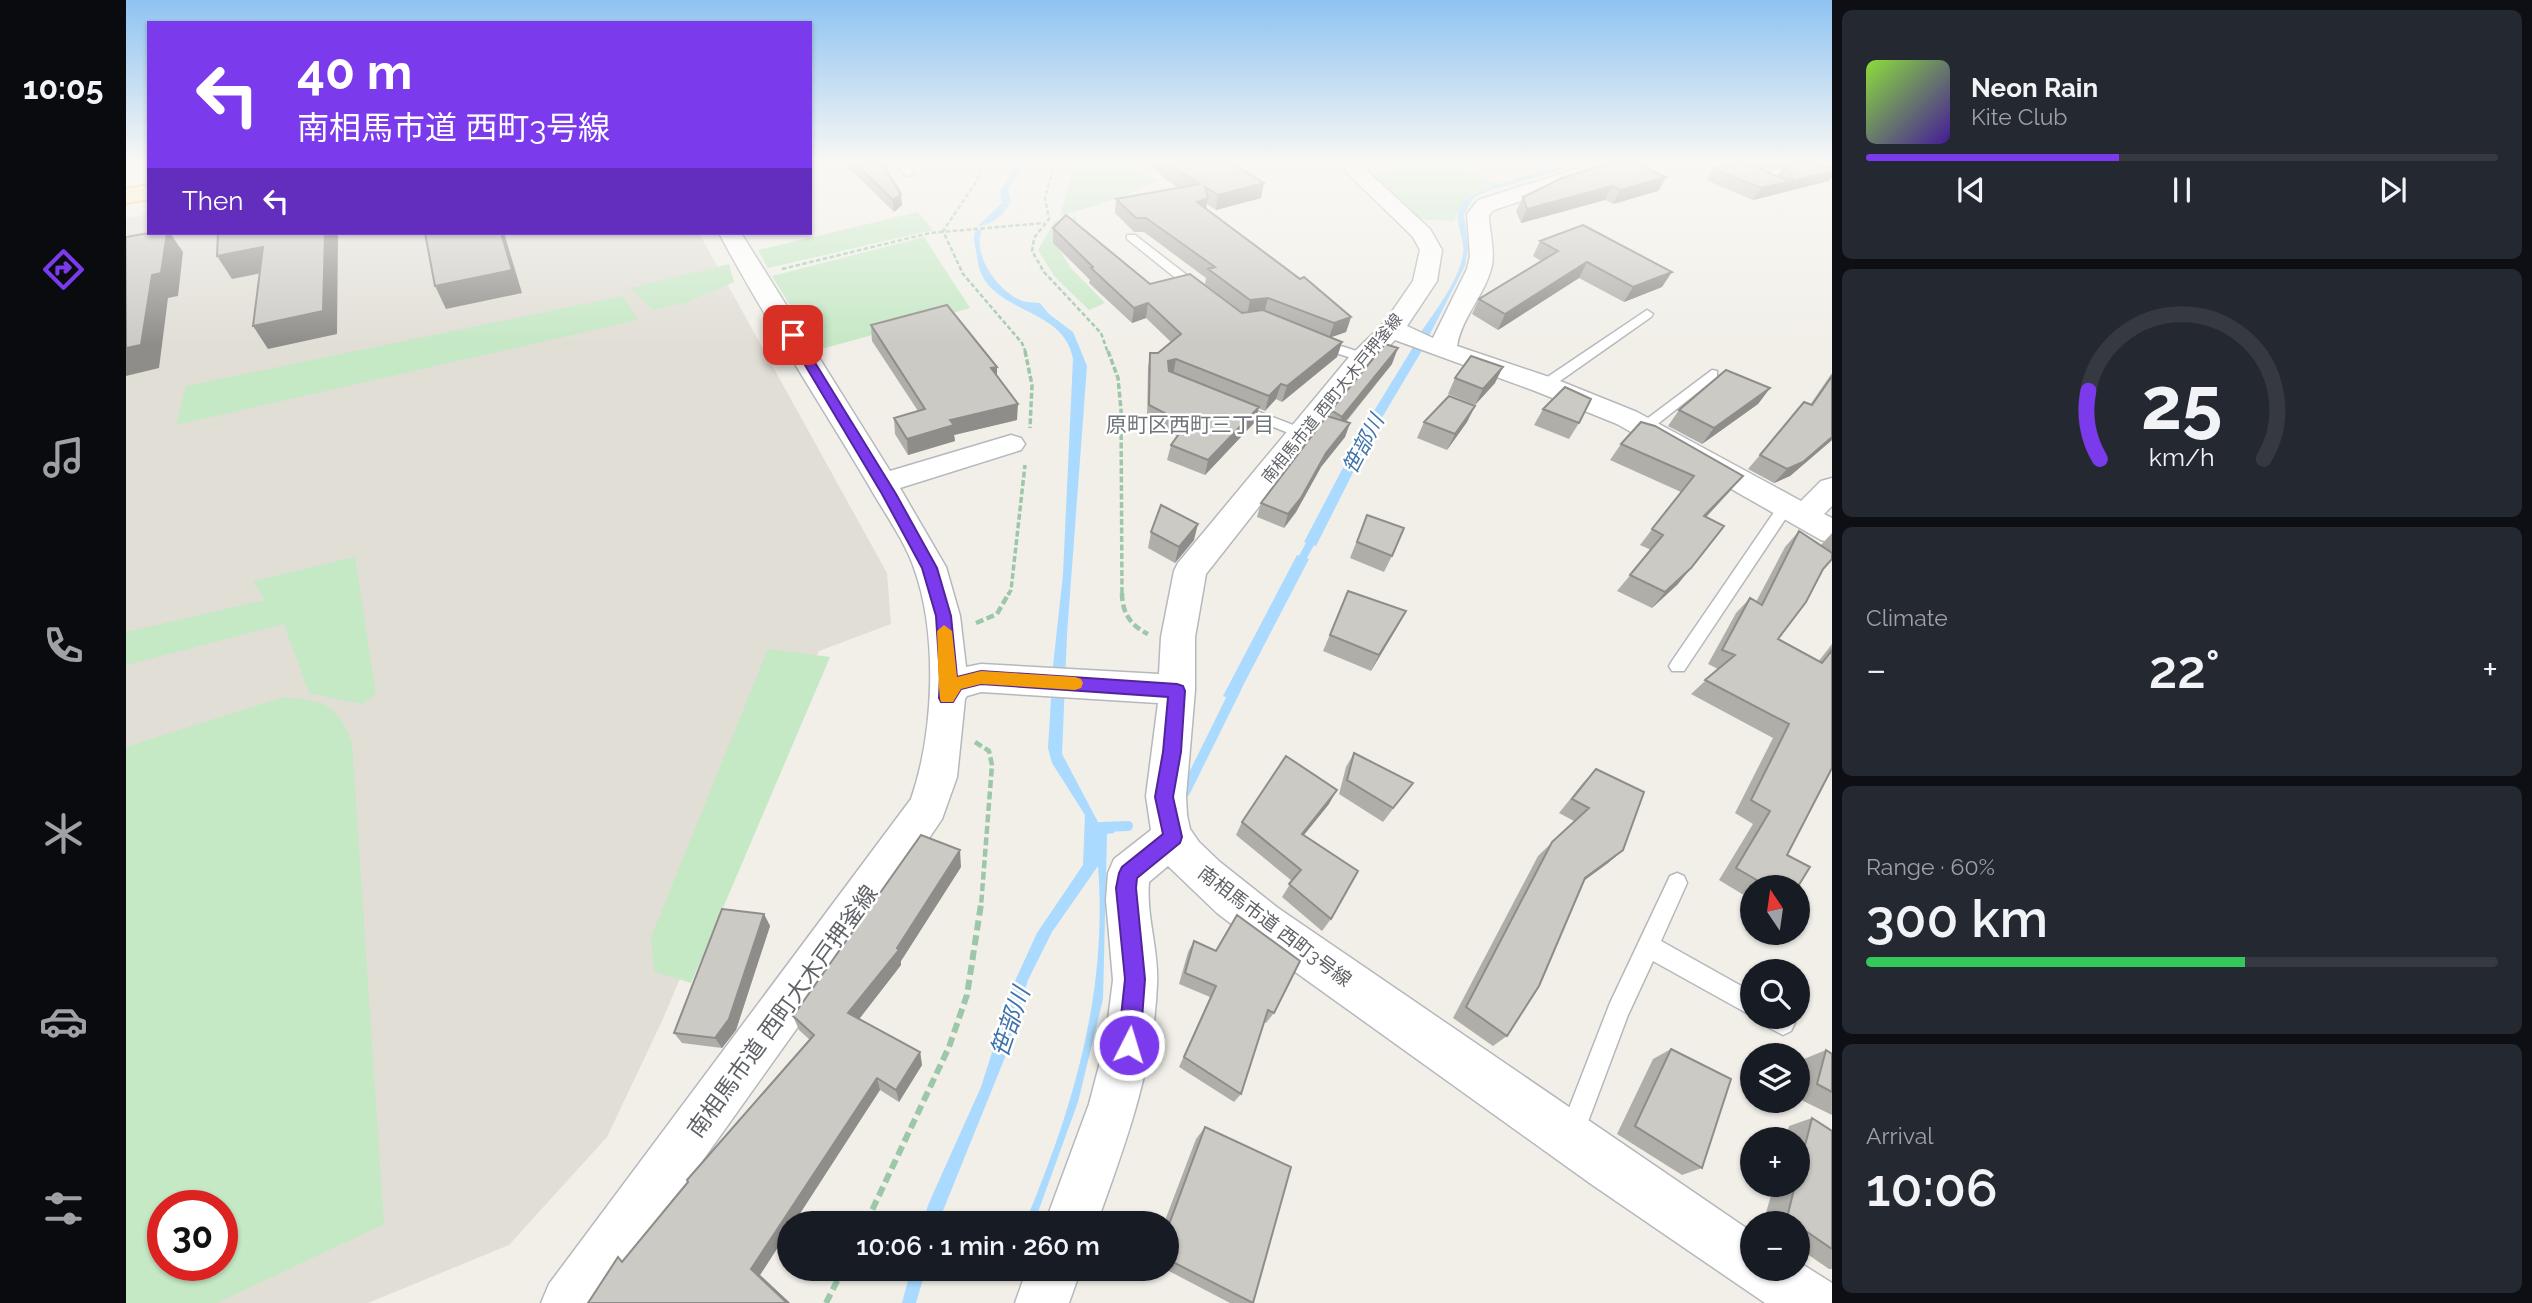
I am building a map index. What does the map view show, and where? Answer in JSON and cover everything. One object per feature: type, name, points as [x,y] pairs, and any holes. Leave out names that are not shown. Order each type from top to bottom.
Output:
[{"type":"street","name":"南相馬市道 西町大木戸押釜線","points":[[1177,691],[1178,640],[1190,570],[1364,358],[1400,332],[1424,281],[1431,250],[1413,224]]},
{"type":"street","points":[[1439,347],[1479,268],[1479,224]]},
{"type":"street","points":[[731,235],[882,482],[929,568],[943,616],[948,677],[946,714]]},
{"type":"street","points":[[1400,332],[1545,385],[1645,427],[1832,532]]},
{"type":"street","points":[[882,482],[1020,441]]},
{"type":"street","points":[[1795,511],[1832,488]]},
{"type":"street","points":[[946,714],[955,684],[968,680],[1004,679],[1177,691]]},
{"type":"street","name":"南相馬市道 西町3号線","points":[[1177,691],[1172,752],[1164,797],[1173,837],[1187,859],[1210,882],[1570,1138],[1740,1255]]},
{"type":"street","name":"南相馬市道 西町大木戸押釜線","points":[[568,1303],[857,909],[928,807],[938,777],[946,714]]},
{"type":"street","points":[[1075,1211],[1112,1111],[1129,1045],[1135,979],[1126,888],[1129,873],[1173,837]]},
{"type":"street","points":[[1042,1303],[1050,1281]]},
{"type":"street","points":[[1779,1281],[1813,1303]]},
{"type":"lane","points":[[1131,237],[1207,296]]},
{"type":"lane","points":[[1545,385],[1647,314]]},
{"type":"lane","points":[[1300,336],[1364,358]]},
{"type":"lane","points":[[1645,427],[1712,374]]},
{"type":"lane","points":[[1224,402],[1301,433]]},
{"type":"lane","points":[[1678,666],[1795,511]]},
{"type":"lane","points":[[1570,1138],[1618,1011],[1677,883]]},
{"type":"lane","points":[[1648,946],[1740,998]]},
{"type":"path","points":[[943,231],[948,224]]},
{"type":"path","points":[[756,276],[943,231],[1026,224]]},
{"type":"path","points":[[1044,224],[1034,237],[1032,251],[1044,272],[1101,333],[1118,378],[1121,410],[1122,604],[1134,627],[1151,636],[1178,640]]},
{"type":"path","points":[[943,231],[963,274],[1022,343],[1033,372],[1020,441],[1011,590],[997,614],[967,625],[944,629]]},
{"type":"path","points":[[872,1211],[949,1047],[967,995],[979,925],[992,765],[989,751],[969,738],[946,714]]},
{"type":"path","points":[[826,1303],[837,1281]]},
{"type":"shaded area","points":[[126,224],[147,224],[147,235],[700,235],[887,573],[891,624],[819,651],[662,1021],[607,1137],[509,1245],[368,1303],[126,1303]]},
{"type":"green space","points":[[868,224],[928,224],[933,230],[768,268],[758,250]]},
{"type":"green space","points":[[1053,224],[1074,224],[1060,251],[1070,267],[1105,303],[1089,310],[1055,277],[1038,250]]},
{"type":"green space","points":[[924,237],[970,308],[818,350],[772,276]]},
{"type":"green space","points":[[729,264],[734,282],[685,303],[653,310],[630,288]]},
{"type":"green space","points":[[623,296],[638,320],[176,425],[186,386]]},
{"type":"green space","points":[[355,557],[376,694],[362,704],[309,693],[284,624],[126,665],[126,632],[265,600],[253,581]]},
{"type":"green space","points":[[768,649],[830,657],[691,983],[654,971],[651,937]]},
{"type":"green space","points":[[284,697],[310,700],[334,711],[352,742],[384,1224],[217,1303],[126,1303],[126,747]]},
{"type":"water","points":[[1459,224],[1465,224],[1468,249],[1465,266],[1428,338],[1419,335],[1456,276],[1463,248]]},
{"type":"water","points":[[976,230],[982,230],[980,249],[994,279],[1018,299],[1040,303],[1049,314],[1073,332],[1087,366],[1067,634],[1062,754],[1098,822],[1116,824],[1114,833],[1107,834],[1103,999],[1078,1102],[1038,1211],[1030,1211],[1072,1093],[1092,1004],[1100,913],[1098,866],[1052,932],[1028,980],[1008,1050],[943,1211],[926,1211],[981,1087],[1014,983],[1037,933],[1083,865],[1085,815],[1052,763],[1048,748],[1063,574],[1073,359],[1068,344],[1059,332],[996,293],[986,282],[977,260],[974,238]]},
{"type":"water","points":[[1415,344],[1424,347],[1374,431],[1316,546],[1304,542],[1366,424]]},
{"type":"water","points":[[1297,555],[1309,559],[1235,701],[1223,696]]},
{"type":"water","points":[[908,1281],[922,1281],[916,1303],[902,1303]]},
{"type":"building","points":[[1057,224],[1077,224],[1150,284],[1190,274],[1242,313],[1263,310],[1342,342],[1287,386],[1281,384],[1269,396],[1176,359],[1168,361],[1169,371],[1259,407],[1208,460],[1171,445],[1186,424],[1149,405],[1150,353],[1158,353],[1181,334],[1148,303],[1134,308],[1053,228]]},
{"type":"building","points":[[1154,224],[1226,224],[1300,279],[1304,277],[1351,317],[1334,323],[1268,298],[1250,300],[1208,269],[1215,267]]},
{"type":"building","points":[[1583,225],[1672,272],[1633,287],[1587,262],[1505,314],[1479,299],[1558,251],[1540,241]]},
{"type":"building","points":[[147,233],[167,235],[161,273],[152,275],[141,345],[126,348],[126,237]]},
{"type":"building","points":[[218,235],[325,235],[323,311],[253,326],[263,247],[217,256]]},
{"type":"building","points":[[425,235],[502,235],[512,270],[435,286]]},
{"type":"building","points":[[947,305],[997,367],[991,368],[1018,404],[950,420],[954,425],[907,439],[894,418],[925,409],[871,325]]},
{"type":"building","points":[[1385,344],[1398,348],[1342,417],[1331,410]]},
{"type":"building","points":[[1471,356],[1503,367],[1483,389],[1455,378]]},
{"type":"building","points":[[1726,370],[1770,388],[1714,428],[1679,410]]},
{"type":"building","points":[[1832,376],[1832,437],[1803,462],[1787,469],[1760,455],[1804,402],[1812,405]]},
{"type":"building","points":[[1565,387],[1591,399],[1579,423],[1543,409]]},
{"type":"building","points":[[1449,396],[1475,406],[1455,434],[1424,422]]},
{"type":"building","points":[[1327,416],[1350,423],[1326,453],[1301,498],[1288,514],[1261,503]]},
{"type":"building","points":[[1641,422],[1655,426],[1743,476],[1704,516],[1724,526],[1691,568],[1665,592],[1630,575],[1663,535],[1652,529],[1694,476],[1621,444]]},
{"type":"building","points":[[1161,505],[1198,524],[1179,547],[1151,532]]},
{"type":"building","points":[[1367,515],[1404,528],[1392,556],[1357,542]]},
{"type":"building","points":[[1799,531],[1832,553],[1832,559],[1823,569],[1806,602],[1778,639],[1822,663],[1832,650],[1832,768],[1787,855],[1810,867],[1805,875],[1748,875],[1736,868],[1770,811],[1751,800],[1789,724],[1705,680],[1735,655],[1722,650],[1750,598],[1762,605]]},
{"type":"building","points":[[1348,591],[1406,611],[1379,655],[1330,635]]},
{"type":"building","points":[[1354,753],[1413,783],[1393,808],[1347,780]]},
{"type":"building","points":[[1286,756],[1337,790],[1302,834],[1358,871],[1331,919],[1289,884],[1301,870],[1242,822]]},
{"type":"building","points":[[1596,769],[1644,792],[1623,850],[1585,878],[1539,986],[1507,1036],[1466,1007],[1552,842],[1589,808],[1572,799]]},
{"type":"building","points":[[921,835],[960,850],[897,948],[899,950],[848,1013],[920,1052],[896,1090],[877,1078],[789,1211],[777,1211],[777,1230],[751,1269],[787,1303],[588,1303],[618,1257],[622,1262],[687,1180],[814,1035],[793,1016]]},
{"type":"building","points":[[722,909],[764,914],[729,1019],[715,1038],[674,1033]]},
{"type":"building","points":[[1237,915],[1300,961],[1274,1013],[1268,1010],[1241,1094],[1184,1057],[1216,986],[1185,973],[1194,941],[1216,951]]},
{"type":"building","points":[[1671,1049],[1731,1079],[1702,1168],[1635,1126]]},
{"type":"building","points":[[1826,1050],[1832,1054],[1832,1092],[1817,1084]]},
{"type":"building","points":[[1812,1118],[1832,1131],[1832,1249],[1810,1234],[1810,1211],[1789,1211],[1792,1197],[1810,1197]]},
{"type":"building","points":[[1205,1127],[1291,1167],[1253,1303],[1179,1265],[1179,1211],[1174,1211]]},
{"type":"waterway","name":"笹部川","points":[[1298,566],[1316,533]]},
{"type":"waterway","name":"笹部川","points":[[1185,792],[1236,689]]},
{"type":"waterway","name":"笹部川","points":[[1102,827],[1128,826]]},
{"type":"slow traffic","points":[[944,631],[947,698],[955,684],[981,678],[1075,683]]},
{"type":"district","name":"原町区西町三丁目","points":[[1190,424]]},
{"type":"route","points":[[793,335],[889,494],[929,568],[943,616],[947,698],[955,684],[981,678],[1177,691],[1172,752],[1164,797],[1173,837],[1129,873],[1126,888],[1135,979],[1129,1045]]}]
